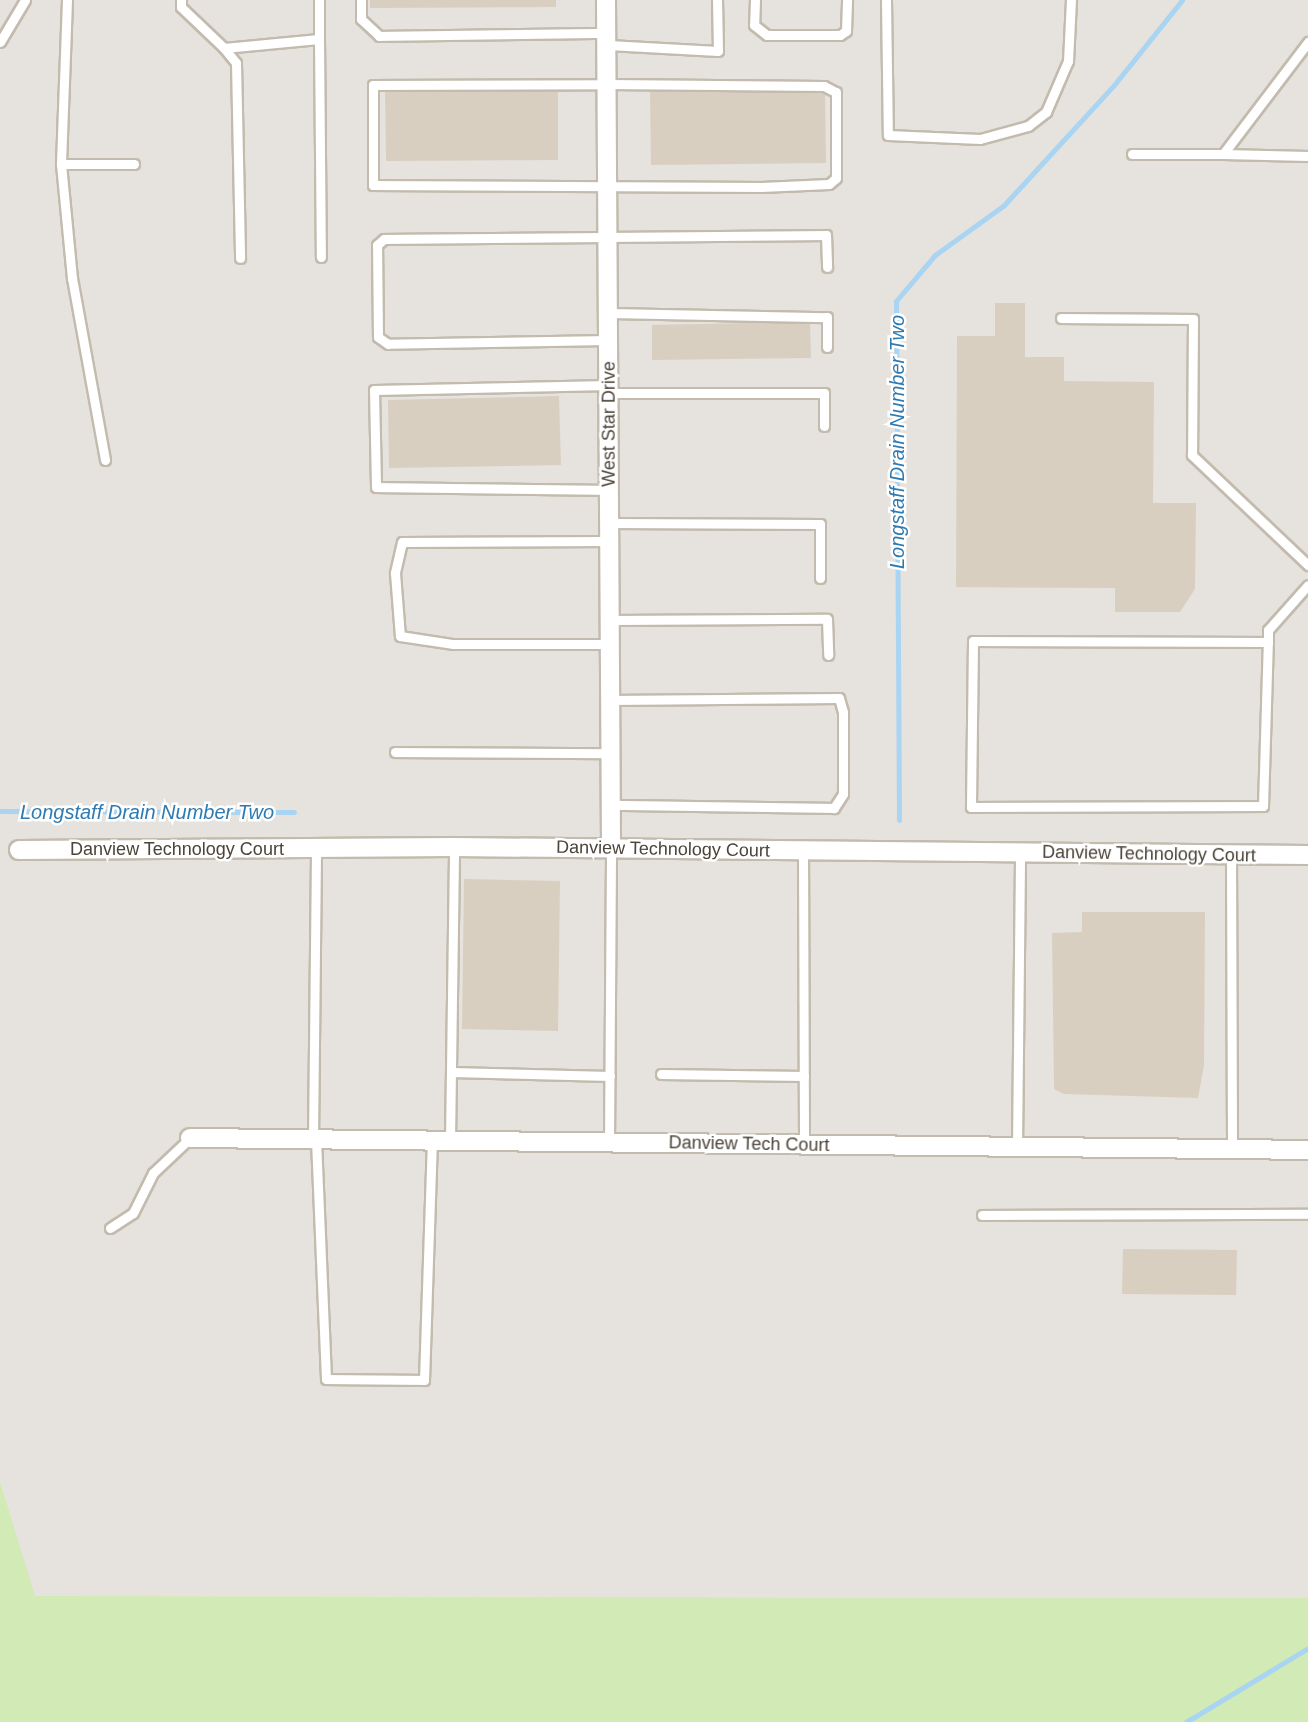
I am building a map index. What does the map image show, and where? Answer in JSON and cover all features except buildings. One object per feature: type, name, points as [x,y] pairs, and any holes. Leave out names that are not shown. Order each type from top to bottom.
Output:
[{"type":"street","name":"West Star Drive","points":[[606,0],[609,185],[611,848]]},
{"type":"street","name":"Danview Technology Court","points":[[19,850],[454,847],[1308,855]]},
{"type":"street","name":"Danview Tech Court","points":[[190,1138],[1308,1150]]},
{"type":"lane","points":[[0,42],[25,0]]},
{"type":"lane","points":[[67,0],[61,164],[72,278],[105,460]]},
{"type":"lane","points":[[181,0],[181,7],[224,48],[236,63],[240,258]]},
{"type":"lane","points":[[319,0],[321,257]]},
{"type":"lane","points":[[361,0],[361,19],[380,36],[608,39],[718,51],[717,0]]},
{"type":"lane","points":[[755,0],[754,25],[766,35],[840,35],[846,31],[847,0]]},
{"type":"lane","points":[[886,0],[888,135],[980,139],[1028,126],[1046,112],[1068,61],[1071,0]]},
{"type":"lane","points":[[224,48],[319,39]]},
{"type":"lane","points":[[1223,154],[1308,42]]},
{"type":"lane","points":[[608,84],[824,86],[836,92],[836,178],[829,184],[373,185],[373,85],[608,84]]},
{"type":"lane","points":[[1132,154],[1308,156]]},
{"type":"lane","points":[[61,164],[134,164]]},
{"type":"lane","points":[[609,340],[388,344],[378,337],[377,245],[384,239],[826,235],[827,267]]},
{"type":"lane","points":[[609,313],[827,317],[827,347]]},
{"type":"lane","points":[[1061,318],[1193,319],[1192,454],[1308,565]]},
{"type":"lane","points":[[610,490],[376,487],[374,390],[609,389],[824,393],[824,426]]},
{"type":"lane","points":[[610,644],[453,644],[400,636],[395,573],[402,542],[820,524],[820,578]]},
{"type":"lane","points":[[1268,642],[973,641],[972,807],[1263,806],[1268,642],[1268,630],[1308,585]]},
{"type":"lane","points":[[610,620],[827,619],[828,656]]},
{"type":"lane","points":[[610,700],[839,698],[843,712],[843,794],[834,808],[610,806]]},
{"type":"lane","points":[[395,752],[610,753]]},
{"type":"lane","points":[[450,1141],[454,847]]},
{"type":"lane","points":[[316,848],[315,1140],[326,1379],[424,1380],[432,1141]]},
{"type":"lane","points":[[609,1143],[611,848]]},
{"type":"lane","points":[[803,850],[804,1145]]},
{"type":"lane","points":[[1017,1147],[1020,852]]},
{"type":"lane","points":[[1231,854],[1232,1149]]},
{"type":"lane","points":[[451,1072],[610,1076]]},
{"type":"lane","points":[[661,1074],[804,1076]]},
{"type":"lane","points":[[110,1228],[133,1213],[153,1173],[190,1138]]},
{"type":"lane","points":[[982,1215],[1308,1214]]},
{"type":"shaded area","points":[[0,0],[1308,0],[1308,1598],[34,1596],[0,1481]]},
{"type":"green space","points":[[0,1481],[35,1596],[1308,1598],[1308,1722],[0,1722]]},
{"type":"waterway","name":"Longstaff Drain Number Two","points":[[899,820],[896,301],[935,255],[1004,205],[1114,85],[1182,0]]},
{"type":"waterway","name":"Longstaff Drain Number Two","points":[[0,811],[294,812]]},
{"type":"waterway","points":[[1186,1722],[1308,1648]]}]
